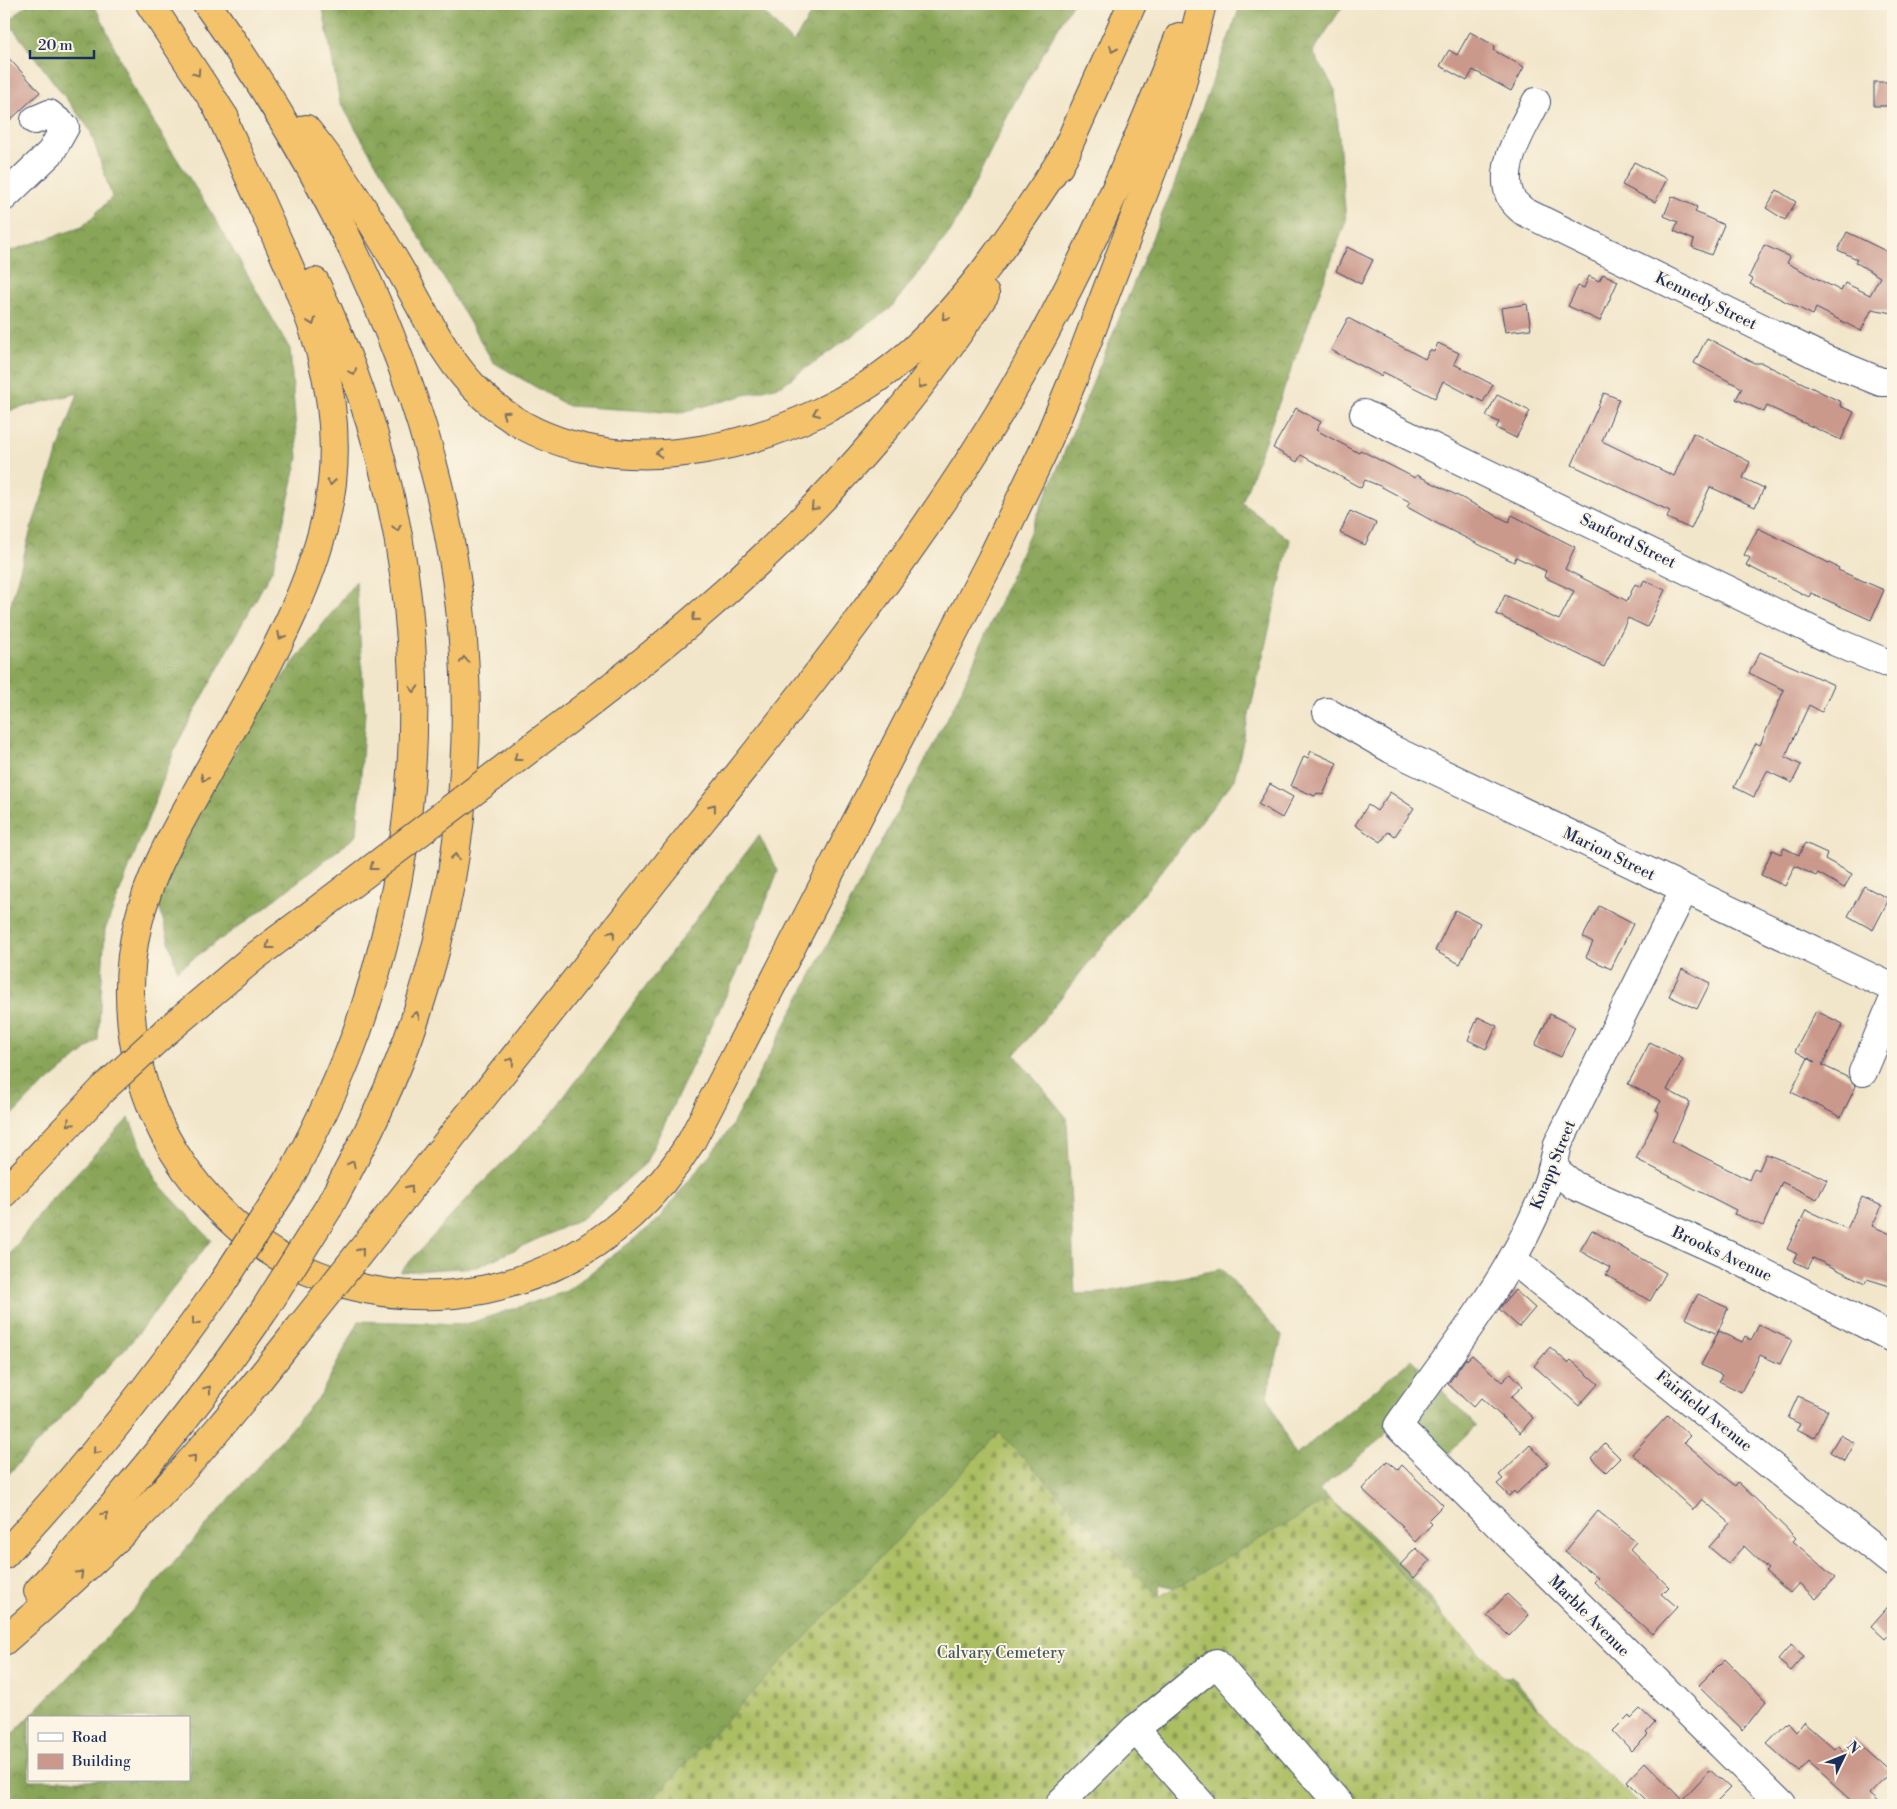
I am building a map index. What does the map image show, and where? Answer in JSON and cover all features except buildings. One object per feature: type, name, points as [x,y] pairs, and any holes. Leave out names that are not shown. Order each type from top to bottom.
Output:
[{"type":"highway","points":[[4,1555],[111,1434],[164,1365],[223,1282],[287,1183],[321,1118],[351,1049],[375,976],[394,901],[407,829],[412,781],[414,713],[411,636],[403,560],[388,485],[355,377],[326,304],[292,235],[256,169],[215,102],[150,4]]},
{"type":"highway","points":[[4,1630],[161,1449],[209,1388],[265,1309],[329,1207],[388,1088],[416,1015],[438,940],[455,863],[464,791],[467,749],[464,657],[457,587],[444,510],[426,436],[402,362],[373,289],[340,219],[295,139],[234,42],[207,4]]},
{"type":"highway","points":[[4,1193],[104,1088],[163,1034],[253,958],[632,671],[714,602],[800,522],[861,457],[926,379],[986,293],[1029,224],[1067,151],[1132,4]]},
{"type":"highway","points":[[4,1641],[75,1579],[130,1525],[236,1408],[810,684],[946,497],[992,424],[1064,297],[1131,155],[1192,4]]},
{"type":"highway","points":[[215,102],[297,284],[323,356],[334,421],[332,485],[320,543],[294,610],[174,834],[148,890],[137,928],[130,975],[134,1043],[147,1096],[168,1142],[200,1190],[244,1233],[292,1264],[344,1284],[402,1294],[460,1293],[499,1286],[536,1274],[572,1258],[606,1237],[640,1209],[654,1193],[690,1142],[991,560],[1042,452],[1078,367],[1165,137],[1180,91],[1202,4]]},
{"type":"highway","points":[[234,42],[337,170],[392,256],[450,358],[472,385],[495,407],[533,431],[561,443],[606,452],[678,452],[713,448],[747,440],[813,415],[867,386],[915,348],[963,296],[1003,247],[1067,151]]},
{"type":"street","name":"Kennedy Street","points":[[1536,102],[1509,161],[1506,179],[1510,198],[1523,211],[1827,360],[1881,382],[1893,382]]},
{"type":"street","points":[[4,197],[51,152],[64,127],[49,114],[35,120]]},
{"type":"street","name":"Sanford Street","points":[[1364,414],[1836,642],[1884,662],[1893,663]]},
{"type":"street","name":"Marion Street","points":[[1327,712],[1391,749],[1893,988]]},
{"type":"street","name":"Knapp Street","points":[[1398,1426],[1513,1260],[1553,1168],[1558,1144],[1684,890]]},
{"type":"street","points":[[1863,1072],[1893,1001]]},
{"type":"street","name":"Brooks Avenue","points":[[1553,1168],[1575,1186],[1728,1255],[1893,1338]]},
{"type":"street","name":"Fairfield Avenue","points":[[1513,1260],[1893,1562]]},
{"type":"street","name":"Marble Avenue","points":[[1398,1426],[1782,1805]]},
{"type":"street","points":[[1061,1804],[1135,1729],[1216,1663],[1340,1805]]},
{"type":"street","points":[[1135,1729],[1202,1805]]},
{"type":"green space","points":[[27,4],[92,4],[99,14],[137,96],[214,217],[290,349],[298,458],[273,568],[177,744],[105,930],[98,1040],[32,1095],[4,1124],[4,629],[31,529],[78,393],[4,412],[4,253],[82,227],[112,197],[90,130],[8,22]]},
{"type":"green space","points":[[322,4],[756,4],[793,43],[817,4],[1072,4],[1014,103],[953,228],[890,309],[782,385],[679,413],[568,406],[493,362],[340,102]]},
{"type":"green space","points":[[1241,4],[1344,4],[1313,52],[1335,90],[1346,221],[1242,503],[1290,540],[1234,780],[1015,1055],[1067,1118],[1075,1294],[1102,1293],[1222,1269],[1282,1336],[1267,1395],[1295,1456],[1412,1359],[1476,1426],[1447,1455],[1398,1410],[1384,1436],[1319,1490],[1373,1537],[1426,1592],[1482,1675],[1512,1676],[1608,1790],[1203,1594],[1159,1584],[1160,1647],[777,1805],[4,1805],[4,1743],[28,1718],[28,1782],[190,1782],[190,1716],[30,1716],[131,1612],[321,1394],[359,1321],[467,1324],[567,1291],[656,1222],[730,1129],[957,700],[1057,470],[1174,185]]},
{"type":"green space","points":[[356,581],[365,712],[357,835],[259,912],[177,970],[158,902],[198,813],[264,701]]},
{"type":"green space","points":[[759,835],[778,871],[745,956],[645,1164],[583,1218],[477,1267],[400,1272],[479,1186],[548,1118]]},
{"type":"green space","points":[[129,1118],[156,1181],[211,1240],[132,1341],[4,1479],[4,1262],[49,1202]]},
{"type":"green space","name":"Calvary Cemetery","points":[[999,1433],[1159,1597],[1329,1499],[1443,1618],[1640,1805],[646,1805]]}]
